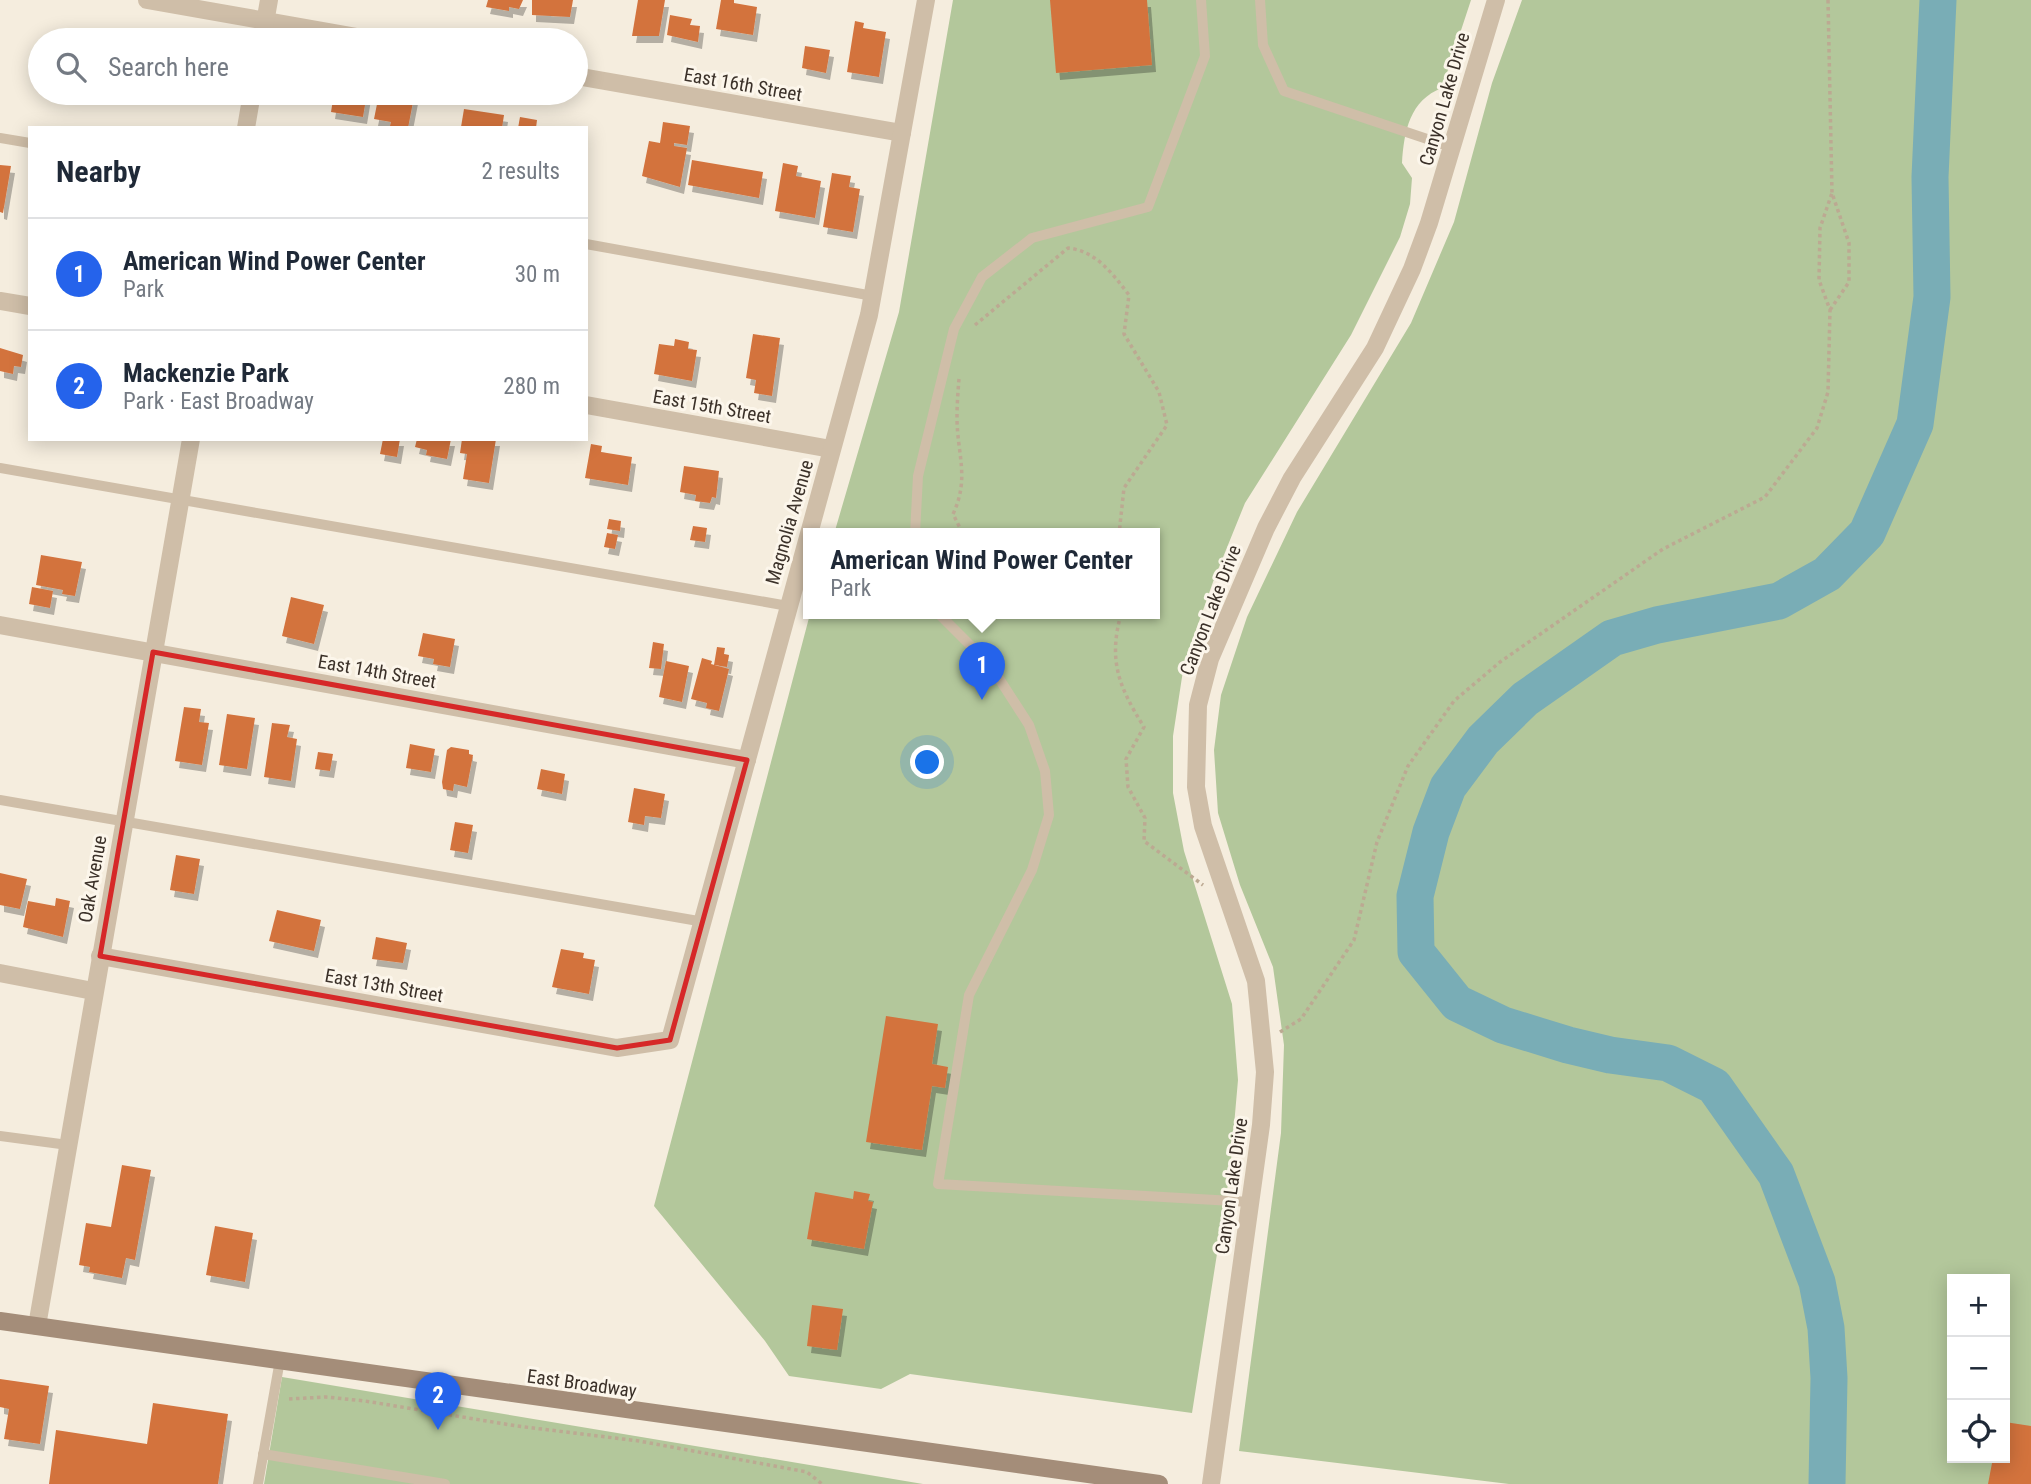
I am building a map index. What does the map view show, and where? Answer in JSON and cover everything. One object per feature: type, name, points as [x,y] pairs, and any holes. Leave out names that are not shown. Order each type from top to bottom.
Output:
[{"type":"main road","name":"East Broadway","points":[[0,1321],[1159,1484]]},
{"type":"street","points":[[147,0],[305,28]]},
{"type":"street","points":[[264,28],[269,0]]},
{"type":"street","name":"Magnolia Avenue","points":[[809,528],[873,296],[926,0]]},
{"type":"street","name":"Canyon Lake Drive","points":[[1211,1484],[1261,1125],[1264,1042],[1256,981],[1213,862],[1196,787],[1198,705],[1210,659],[1266,528],[1292,478],[1375,348],[1394,308],[1429,223],[1496,0]]},
{"type":"street","name":"East 16th Street","points":[[588,78],[902,133]]},
{"type":"street","points":[[246,126],[250,105]]},
{"type":"street","points":[[0,301],[28,306]]},
{"type":"street","name":"East 15th Street","points":[[588,405],[831,449]]},
{"type":"street","name":"Oak Avenue","points":[[37,1326],[93,991],[191,441]]},
{"type":"street","name":"Magnolia Avenue","points":[[662,1043],[670,1040],[679,1015],[803,551]]},
{"type":"street","name":"East 14th Street","points":[[0,625],[747,760]]},
{"type":"street","name":"East 13th Street","points":[[100,956],[617,1048],[662,1043]]},
{"type":"street","points":[[0,973],[93,991]]},
{"type":"lane","points":[[915,528],[918,476],[954,329],[982,277],[1032,238],[1148,207],[1205,56],[1202,0]]},
{"type":"lane","points":[[1260,0],[1263,45],[1284,91],[1451,147]]},
{"type":"lane","points":[[0,138],[28,143]]},
{"type":"lane","points":[[588,244],[873,296]]},
{"type":"lane","points":[[0,468],[788,606]]},
{"type":"lane","points":[[944,619],[991,666],[1029,725],[1045,771],[1049,815],[1032,870],[969,995],[939,1184],[1250,1202]]},
{"type":"lane","points":[[0,800],[704,922]]},
{"type":"lane","points":[[0,1136],[68,1145]]},
{"type":"lane","points":[[258,1484],[280,1360]]},
{"type":"lane","points":[[263,1454],[445,1484]]},
{"type":"path","points":[[1828,0],[1832,193],[1849,243],[1849,282],[1830,310]]},
{"type":"path","points":[[1264,1042],[1301,1019],[1354,940],[1377,842],[1408,766],[1454,701],[1500,662],[1663,549],[1765,497],[1817,428],[1828,392],[1830,310],[1819,279],[1820,228],[1832,193]]},
{"type":"path","points":[[972,328],[1068,248],[1083,250],[1100,262],[1129,295],[1124,334],[1159,392],[1167,425],[1124,488],[1120,528]]},
{"type":"path","points":[[959,374],[957,418],[962,466],[961,495],[953,514],[960,528]]},
{"type":"path","points":[[1120,619],[1114,639],[1116,668],[1128,701],[1144,727],[1126,759],[1128,787],[1145,818],[1144,841],[1230,905]]},
{"type":"path","points":[[274,1397],[296,1400],[326,1397],[365,1401],[517,1426],[639,1441],[807,1472],[822,1484]]},
{"type":"highlighted area","points":[[153,652],[747,760],[670,1040],[617,1048],[100,956]]},
{"type":"green space","points":[[953,0],[1471,0],[1442,88],[1423,100],[1407,128],[1402,163],[1412,178],[1410,204],[1400,237],[1351,335],[1245,503],[1184,664],[1173,736],[1173,793],[1184,851],[1232,1004],[1238,1080],[1230,1171],[1192,1413],[910,1374],[881,1389],[789,1376],[765,1341],[654,1206],[809,619],[1160,619],[1160,528],[836,528],[899,312]]},
{"type":"green space","points":[[1522,0],[2031,0],[2031,1484],[1509,1484],[1239,1451],[1281,1133],[1284,1045],[1273,967],[1240,885],[1218,813],[1214,750],[1221,695],[1247,617],[1297,512],[1411,323],[1454,222],[1492,83]]},
{"type":"green space","points":[[282,1377],[923,1484],[264,1484]]},
{"type":"building","points":[[488,0],[523,0],[519,9],[509,7],[509,11],[486,7]]},
{"type":"building","points":[[532,0],[573,0],[570,17],[532,15]]},
{"type":"building","points":[[638,0],[665,0],[659,36],[632,36]]},
{"type":"building","points":[[721,0],[734,0],[734,3],[757,7],[753,35],[716,29]]},
{"type":"building","points":[[1050,0],[1147,0],[1152,65],[1056,73]]},
{"type":"building","points":[[670,15],[692,19],[690,25],[700,26],[698,42],[667,35]]},
{"type":"building","points":[[855,21],[864,23],[863,28],[886,32],[879,77],[847,72]]},
{"type":"building","points":[[805,46],[830,50],[826,73],[802,68]]},
{"type":"building","points":[[332,105],[365,105],[363,117],[331,112]]},
{"type":"building","points":[[377,105],[412,105],[408,126],[390,126],[391,122],[374,119]]},
{"type":"building","points":[[464,109],[504,115],[502,126],[461,126]]},
{"type":"building","points":[[520,117],[537,120],[536,126],[518,126]]},
{"type":"building","points":[[663,122],[690,126],[687,145],[674,143],[674,146],[687,148],[680,187],[642,176],[649,141],[660,143]]},
{"type":"building","points":[[692,160],[763,172],[759,198],[688,185]]},
{"type":"building","points":[[783,163],[798,166],[796,176],[821,181],[815,218],[775,211]]},
{"type":"building","points":[[0,165],[11,166],[3,213],[0,212]]},
{"type":"building","points":[[832,173],[851,176],[849,187],[860,189],[853,232],[823,227]]},
{"type":"building","points":[[753,334],[780,338],[772,396],[754,393],[756,380],[746,378]]},
{"type":"building","points":[[675,339],[689,342],[688,349],[697,350],[692,381],[654,374],[659,344],[674,346]]},
{"type":"building","points":[[0,348],[23,355],[21,367],[14,366],[13,374],[0,371]]},
{"type":"building","points":[[383,441],[400,441],[397,457],[380,454]]},
{"type":"building","points":[[416,441],[451,441],[447,459],[426,455],[427,450],[415,447]]},
{"type":"building","points":[[462,441],[496,441],[489,483],[463,479],[467,454],[460,453]]},
{"type":"building","points":[[591,444],[602,446],[601,452],[632,457],[628,485],[585,478]]},
{"type":"building","points":[[684,466],[719,471],[716,498],[712,497],[710,503],[695,501],[696,495],[680,492]]},
{"type":"building","points":[[609,519],[621,521],[620,531],[607,529]]},
{"type":"building","points":[[693,526],[707,528],[705,542],[690,540]]},
{"type":"building","points":[[607,533],[618,535],[615,549],[604,547]]},
{"type":"building","points":[[41,555],[82,562],[75,596],[62,594],[63,590],[36,585]]},
{"type":"building","points":[[32,587],[53,591],[50,608],[29,604]]},
{"type":"building","points":[[291,597],[324,605],[314,644],[282,636]]},
{"type":"building","points":[[423,633],[455,639],[450,667],[433,664],[434,659],[418,656]]},
{"type":"building","points":[[653,642],[664,644],[661,669],[649,668]]},
{"type":"building","points":[[717,647],[725,648],[724,654],[729,655],[727,667],[714,665]]},
{"type":"building","points":[[702,658],[712,661],[711,664],[729,669],[719,711],[706,708],[707,703],[691,699]]},
{"type":"building","points":[[666,661],[689,666],[682,702],[659,697]]},
{"type":"building","points":[[184,707],[201,709],[199,722],[209,723],[202,765],[175,761]]},
{"type":"building","points":[[227,714],[255,718],[247,769],[219,765]]},
{"type":"building","points":[[272,723],[290,725],[287,737],[297,739],[291,781],[264,777]]},
{"type":"building","points":[[410,744],[435,749],[431,772],[406,768]]},
{"type":"building","points":[[451,747],[469,750],[469,754],[473,755],[467,787],[454,784],[453,791],[443,789],[442,782],[447,750]]},
{"type":"building","points":[[318,752],[333,754],[330,771],[315,769]]},
{"type":"building","points":[[541,769],[565,774],[562,794],[537,789]]},
{"type":"building","points":[[634,788],[665,794],[661,818],[645,816],[644,825],[628,822]]},
{"type":"building","points":[[455,822],[473,825],[468,853],[450,850]]},
{"type":"building","points":[[176,855],[200,859],[194,894],[170,890]]},
{"type":"building","points":[[0,873],[27,879],[20,909],[0,905]]},
{"type":"building","points":[[56,898],[70,901],[63,937],[23,927],[28,901],[55,906]]},
{"type":"building","points":[[277,910],[321,920],[314,951],[269,941]]},
{"type":"building","points":[[376,937],[407,943],[403,963],[372,959]]},
{"type":"building","points":[[561,949],[584,953],[583,958],[595,960],[589,994],[552,987]]},
{"type":"building","points":[[886,1016],[938,1024],[932,1064],[948,1067],[945,1088],[932,1086],[922,1150],[866,1142]]},
{"type":"building","points":[[122,1165],[151,1170],[135,1260],[126,1258],[122,1278],[89,1272],[90,1267],[79,1265],[86,1223],[111,1227]]},
{"type":"building","points":[[854,1191],[870,1194],[868,1201],[873,1202],[864,1249],[807,1239],[815,1192],[853,1199]]},
{"type":"building","points":[[215,1226],[253,1233],[245,1282],[206,1275]]},
{"type":"building","points":[[812,1305],[843,1309],[837,1350],[807,1346]]},
{"type":"building","points":[[0,1379],[49,1386],[40,1444],[4,1439],[9,1409],[0,1407]]},
{"type":"building","points":[[153,1403],[228,1414],[218,1484],[49,1484],[56,1430],[147,1444]]},
{"type":"building","points":[[2010,1423],[2031,1426],[2031,1484],[1988,1484],[1992,1463],[2010,1463]]},
{"type":"waterway","points":[[1827,1484],[1829,1378],[1826,1328],[1817,1282],[1776,1174],[1714,1086],[1668,1063],[1610,1055],[1568,1045],[1503,1025],[1457,1003],[1416,952],[1415,896],[1431,832],[1448,787],[1483,740],[1525,699],[1612,638],[1657,625],[1779,601],[1827,574],[1867,533],[1915,424],[1932,297],[1930,177],[1938,0]]},
{"type":"place","name":"American Wind Power Center","points":[[982,700]]},
{"type":"place","name":"Mackenzie Park","points":[[438,1430]]}]
